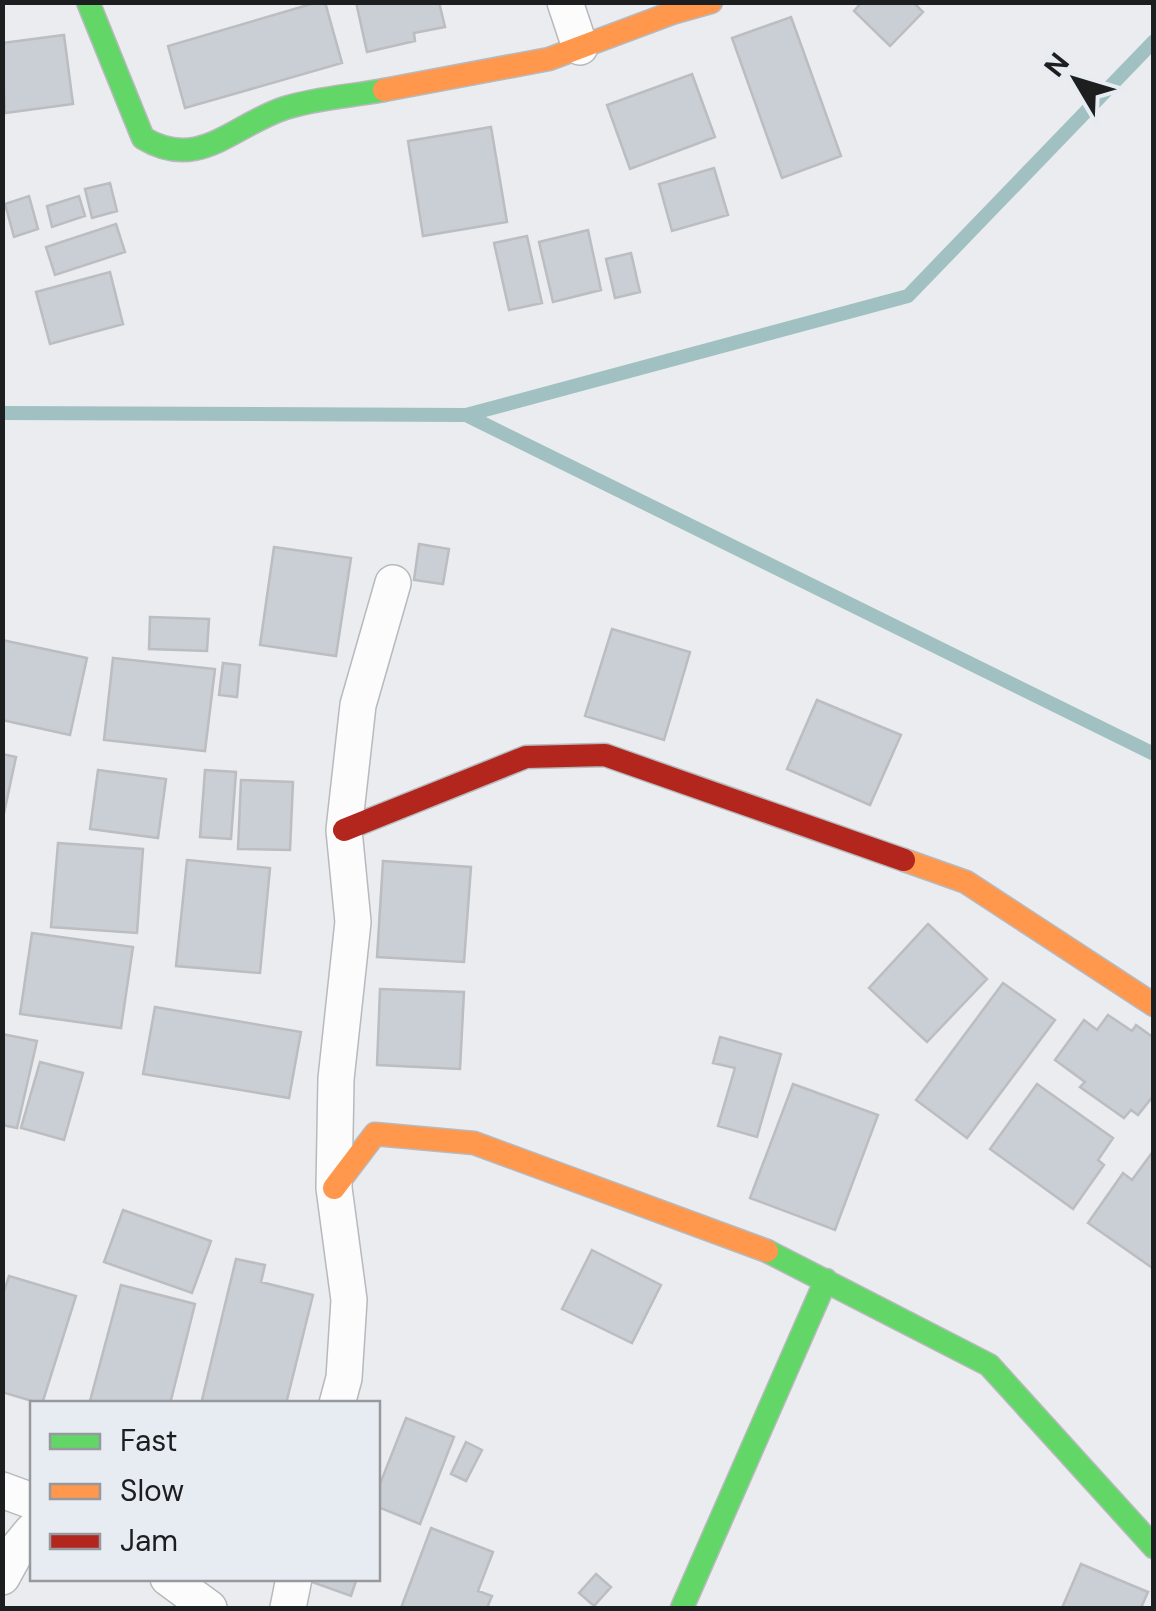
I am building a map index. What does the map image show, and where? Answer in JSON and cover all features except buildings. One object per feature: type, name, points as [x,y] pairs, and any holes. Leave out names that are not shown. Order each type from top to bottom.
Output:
[{"type":"street","points":[[88,2],[143,138],[160,149],[181,153],[229,136],[284,108],[549,58],[711,2]]},
{"type":"street","points":[[564,2],[580,47]]},
{"type":"street","points":[[338,1401],[344,1378],[349,1300],[334,1188],[336,1079],[352,922],[344,830],[358,704],[394,584]]},
{"type":"street","points":[[344,830],[526,757],[606,755],[966,882],[1154,1004]]},
{"type":"street","points":[[334,1188],[374,1134],[474,1144],[772,1252],[988,1365],[1154,1547]]},
{"type":"street","points":[[682,1608],[826,1280]]},
{"type":"street","points":[[2,1490],[30,1500]]},
{"type":"street","points":[[2,1577],[30,1533]]},
{"type":"street","points":[[172,1581],[208,1608]]},
{"type":"street","points":[[288,1608],[293,1581]]},
{"type":"waterway","points":[[2,413],[466,415],[908,296],[1154,41]]},
{"type":"waterway","points":[[466,415],[1154,754]]},
{"type":"traffic: fast","points":[[88,2],[143,138],[163,147],[199,148],[285,108],[384,90]]},
{"type":"traffic: fast","points":[[767,1251],[989,1365],[1154,1547]]},
{"type":"traffic: fast","points":[[682,1608],[826,1280]]},
{"type":"traffic: slow","points":[[384,90],[549,59],[711,2]]},
{"type":"traffic: slow","points":[[904,860],[966,882],[1154,1005]]},
{"type":"traffic: slow","points":[[334,1188],[375,1134],[474,1143],[767,1251]]},
{"type":"traffic: jam","points":[[344,830],[526,757],[605,755],[904,860]]}]
